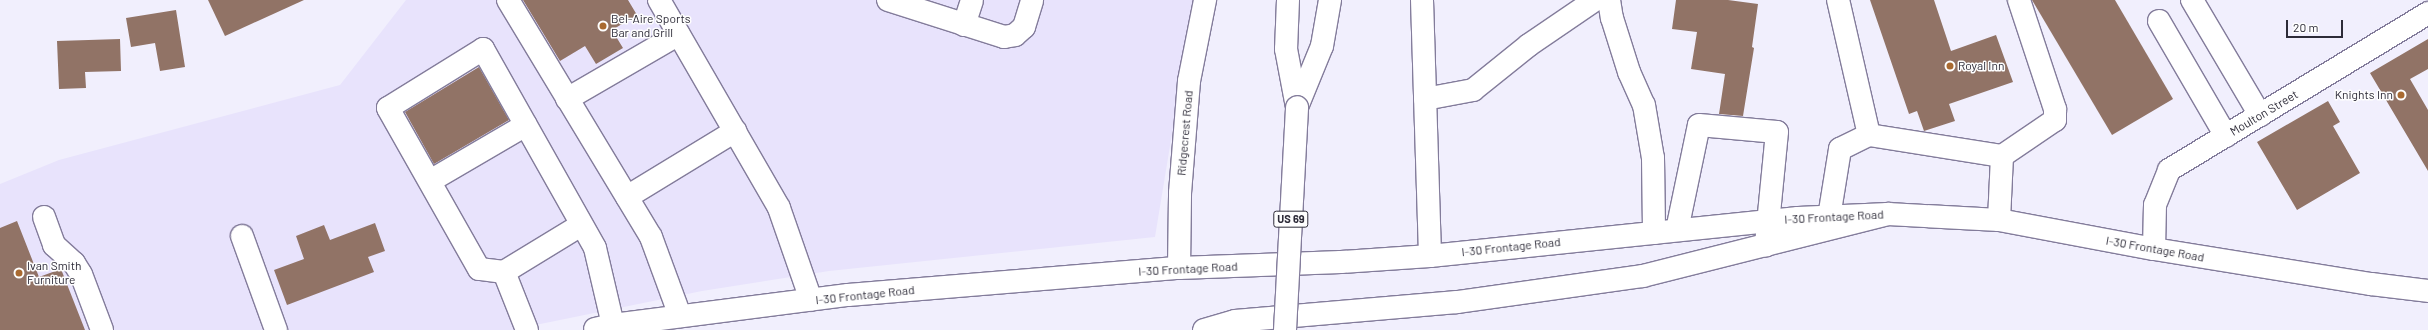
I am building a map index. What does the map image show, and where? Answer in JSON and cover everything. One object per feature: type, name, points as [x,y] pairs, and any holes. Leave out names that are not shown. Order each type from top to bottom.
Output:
[{"type":"main road","points":[[508,0],[651,237],[680,316]]},
{"type":"main road","points":[[659,0],[780,208],[811,300]]},
{"type":"main road","points":[[888,0],[1004,37],[1015,35],[1024,27],[1032,0]]},
{"type":"main road","points":[[964,24],[972,0]]},
{"type":"main road","name":"Ridgecrest Road","points":[[1179,268],[1180,193],[1189,81],[1204,0]]},
{"type":"main road","name":"US 69","points":[[1285,330],[1297,107],[1286,49],[1288,0]]},
{"type":"main road","name":"US 69","points":[[1297,107],[1322,46],[1330,0]]},
{"type":"main road","points":[[1422,0],[1430,256]]},
{"type":"main road","points":[[1425,100],[1473,90],[1529,45],[1595,0]]},
{"type":"main road","points":[[1609,0],[1612,18],[1629,72],[1644,105],[1652,158],[1654,233]]},
{"type":"main road","points":[[1838,0],[1870,134]]},
{"type":"main road","points":[[1829,217],[1840,149],[1870,134],[2002,156],[2055,120],[2055,109],[2019,0]]},
{"type":"main road","points":[[2192,0],[2260,115]]},
{"type":"main road","name":"Moulton Street","points":[[2154,249],[2155,205],[2169,170],[2428,13]]},
{"type":"main road","points":[[2159,21],[2226,136]]},
{"type":"main road","points":[[567,99],[679,34]]},
{"type":"main road","points":[[581,225],[504,272],[479,268],[388,108],[483,49],[594,248],[605,328]]},
{"type":"main road","points":[[1677,230],[1699,125],[1777,132],[1766,245]]},
{"type":"main road","points":[[430,181],[526,126]]},
{"type":"main road","points":[[627,197],[735,131]]},
{"type":"main road","points":[[1999,220],[2002,156]]},
{"type":"main road","points":[[1204,330],[1235,321],[1457,302],[1643,276],[1888,214]]},
{"type":"main road","name":"I-30 Frontage Road","points":[[592,330],[680,316],[811,300],[1179,268],[1341,262],[1430,256],[1768,221],[1888,214],[1999,220],[2154,249],[2371,284],[2428,291]]},
{"type":"main road","points":[[44,217],[54,245],[74,263],[81,274],[102,330]]},
{"type":"main road","points":[[242,236],[276,330]]},
{"type":"main road","points":[[504,272],[527,330]]},
{"type":"shaded area","points":[[406,0],[1194,0],[1155,237],[829,271],[702,291],[511,330],[0,330],[0,184],[59,160],[340,85]]},
{"type":"building","points":[[208,0],[304,0],[225,36]]},
{"type":"building","points":[[523,0],[628,0],[637,15],[612,30],[623,48],[596,64],[585,46],[560,61]]},
{"type":"building","points":[[1676,0],[1728,0],[1758,4],[1752,47],[1754,48],[1743,116],[1719,114],[1725,74],[1691,69],[1697,32],[1672,29]]},
{"type":"building","name":"Royal Inn","points":[[1870,0],[1934,0],[1951,51],[1996,35],[2013,82],[1949,104],[1955,121],[1924,131],[1917,111],[1909,114]]},
{"type":"building","points":[[2032,0],[2115,0],[2173,99],[2112,135]]},
{"type":"building","points":[[176,10],[185,67],[160,71],[155,43],[131,47],[126,18]]},
{"type":"building","points":[[120,39],[121,71],[85,72],[86,88],[59,89],[57,41]]},
{"type":"building","name":"Knights Inn","points":[[2428,39],[2428,69],[2410,79],[2428,110],[2428,171],[2370,73]]},
{"type":"building","points":[[479,67],[509,120],[434,164],[405,112]]},
{"type":"building","points":[[2328,101],[2340,122],[2333,126],[2360,173],[2297,210],[2257,142]]},
{"type":"building","name":"Ivan Smith Furniture","points":[[17,221],[39,277],[61,269],[85,330],[0,330],[0,228]]},
{"type":"building","points":[[375,223],[385,251],[368,257],[374,272],[287,305],[274,270],[304,259],[296,236],[324,225],[330,240]]},
{"type":"place","name":"Bel-Aire Sports Bar and Grill","points":[[603,26]]},
{"type":"place","name":"Royal Inn","points":[[1950,66]]},
{"type":"place","name":"Knights Inn","points":[[2401,95]]},
{"type":"place","name":"Ivan Smith Furniture","points":[[19,273]]}]
